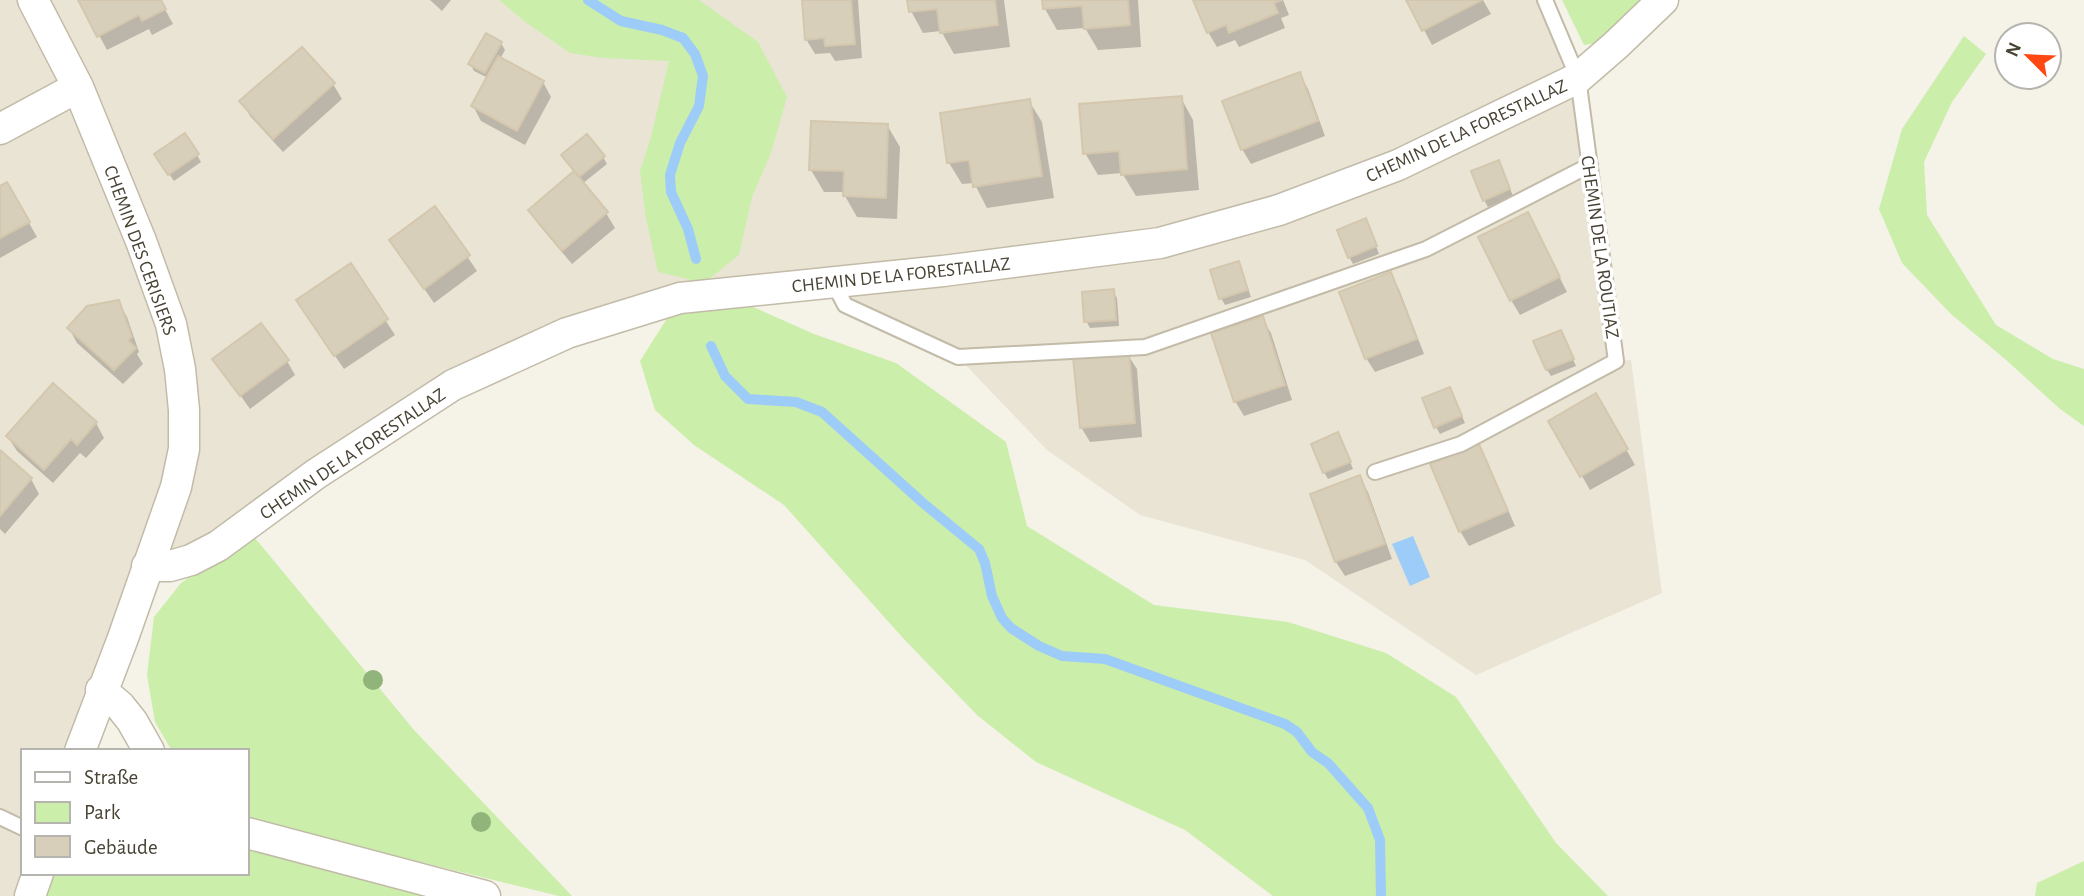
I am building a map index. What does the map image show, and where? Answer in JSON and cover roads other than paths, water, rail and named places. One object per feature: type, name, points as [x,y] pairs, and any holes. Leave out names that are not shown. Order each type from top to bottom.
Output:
[{"type":"street","name":"CHEMIN DES CERISIERS","points":[[33,0],[78,87],[141,241],[171,324],[180,369],[184,410],[184,449],[176,488],[81,749]]},
{"type":"street","name":"CHEMIN DE LA FORESTALLAZ","points":[[147,566],[170,566],[191,560],[218,547],[316,474],[453,385],[567,333],[680,298],[943,271],[1160,243],[1279,210],[1398,165],[1578,78],[1662,0]]},
{"type":"street","points":[[0,129],[78,87]]},
{"type":"street","points":[[102,690],[132,720],[148,749]]},
{"type":"street","points":[[248,833],[485,896]]},
{"type":"street","points":[[30,896],[37,875]]},
{"type":"lane","name":"CHEMIN DE LA ROUTIAZ","points":[[1375,472],[1461,444],[1616,361],[1578,78],[1545,0]]},
{"type":"lane","points":[[833,282],[845,305],[958,357],[1145,347],[1426,249],[1590,165]]},
{"type":"lane","points":[[0,817],[21,827]]},
{"type":"water","points":[[1413,536],[1430,577],[1410,586],[1392,544]]},
{"type":"waterway","points":[[588,0],[621,21],[662,30],[683,38],[695,54],[703,76],[699,106],[680,143],[670,175],[671,192],[688,229],[696,259]]},
{"type":"waterway","points":[[711,346],[725,376],[748,399],[796,402],[822,412],[923,503],[979,549],[992,596],[1002,618],[1011,628],[1039,646],[1062,656],[1105,659],[1285,724],[1297,732],[1312,752],[1328,763],[1368,808],[1380,840],[1381,896]]}]
